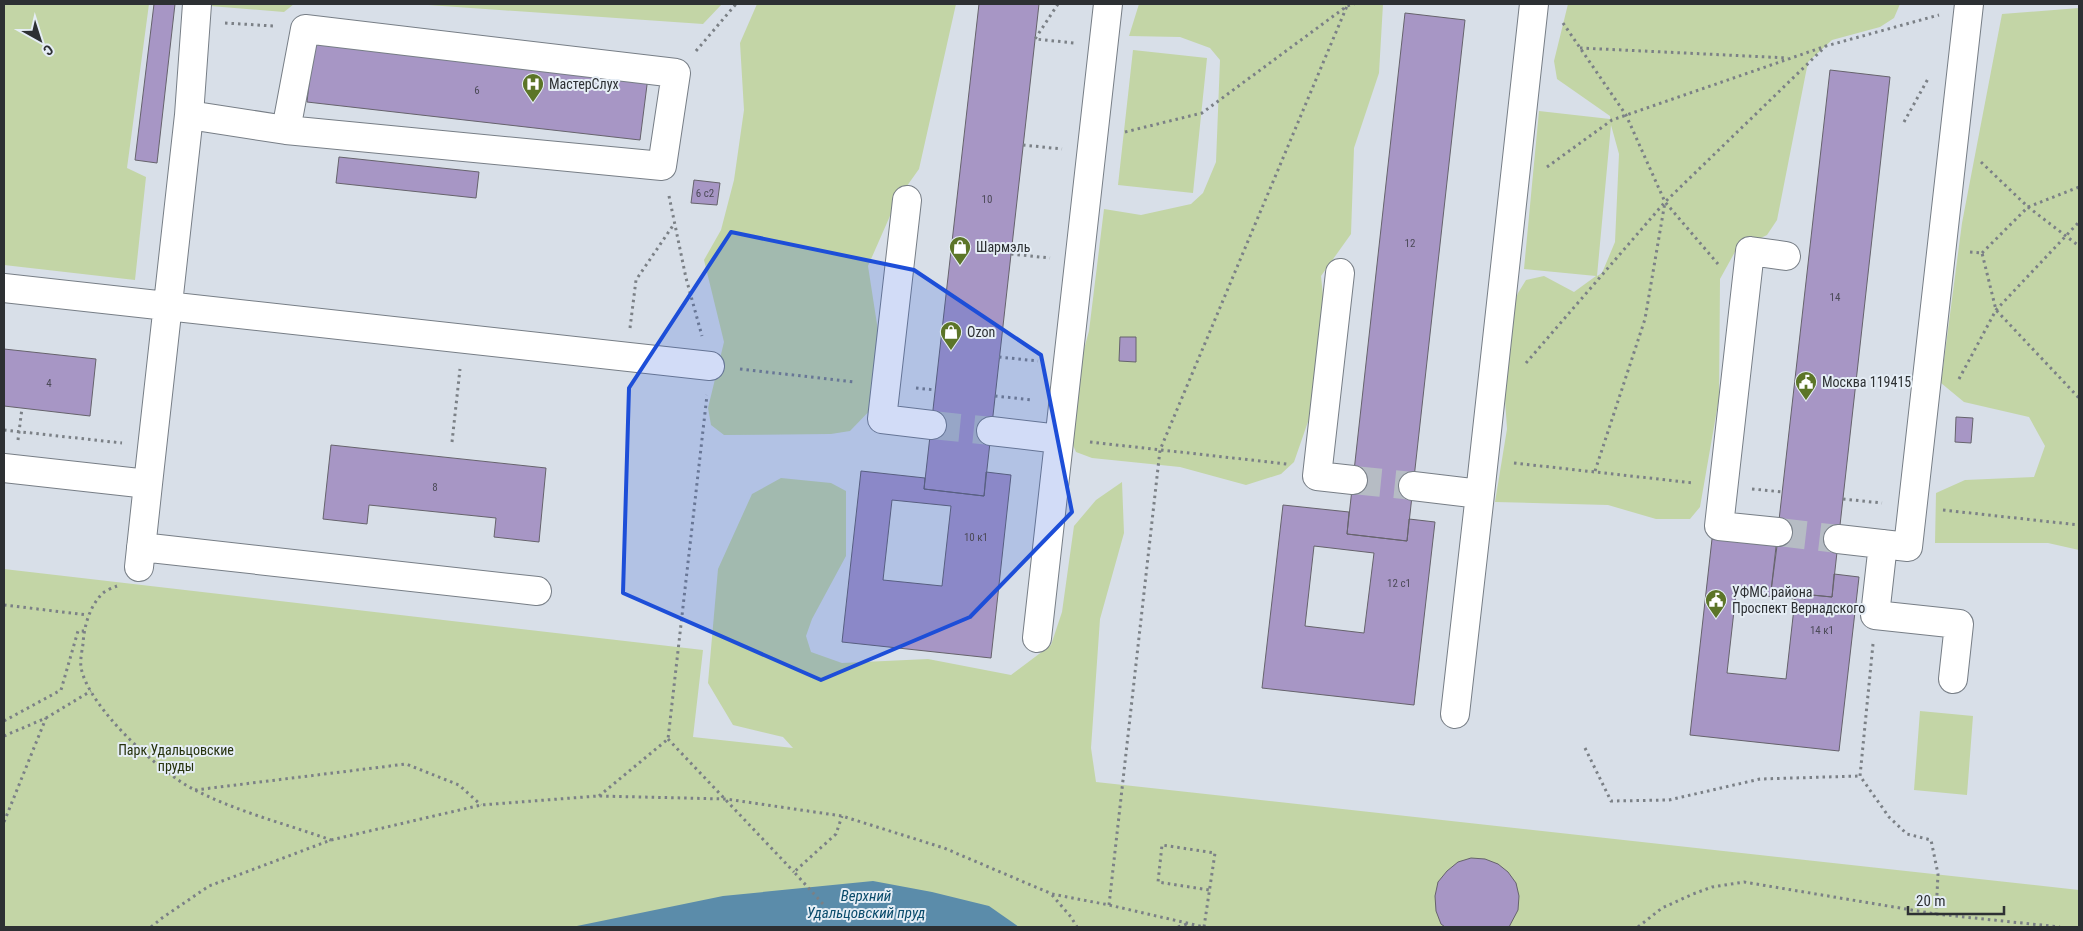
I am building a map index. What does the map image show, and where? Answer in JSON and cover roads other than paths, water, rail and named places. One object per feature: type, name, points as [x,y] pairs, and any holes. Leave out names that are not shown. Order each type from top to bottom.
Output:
[{"type":"lane","points":[[1037,638],[1108,4]]},
{"type":"lane","points":[[1455,714],[1534,4]]},
{"type":"lane","points":[[1838,539],[1908,547],[1968,5]]},
{"type":"lane","points":[[196,12],[189,115],[140,557],[537,591]]},
{"type":"lane","points":[[189,115],[286,130],[662,166],[676,73],[305,28],[286,130]]},
{"type":"lane","points":[[907,200],[882,419],[932,425]]},
{"type":"lane","points":[[1778,532],[1720,526],[1750,252],[1786,256]]},
{"type":"lane","points":[[1340,273],[1317,476],[1353,480]]},
{"type":"lane","points":[[4,288],[710,366]]},
{"type":"lane","points":[[991,431],[1059,439]]},
{"type":"lane","points":[[4,468],[148,484]]},
{"type":"lane","points":[[1413,486],[1480,494]]},
{"type":"lane","points":[[1883,544],[1875,615],[1959,624],[1952,679]]},
{"type":"water","name":"Верхний Удальцовский пруд","points":[[873,881],[932,892],[989,906],[1019,927],[572,927],[723,896]]},
{"type":"tunnel","points":[[932,425],[991,431]]},
{"type":"tunnel","points":[[1353,480],[1413,486]]},
{"type":"tunnel","points":[[1778,532],[1838,539]]},
{"type":"place","name":"МастерСлух","points":[[533,103]]},
{"type":"place","name":"Шармэль","points":[[960,266]]},
{"type":"place","name":"Ozon","points":[[951,351]]},
{"type":"place","name":"Москва 119415","points":[[1806,401]]},
{"type":"place","name":"УФМС района Проспект Вернадского","points":[[1716,619]]},
{"type":"park label","name":"Парк Удальцовские пруды","points":[[176,758]]}]
